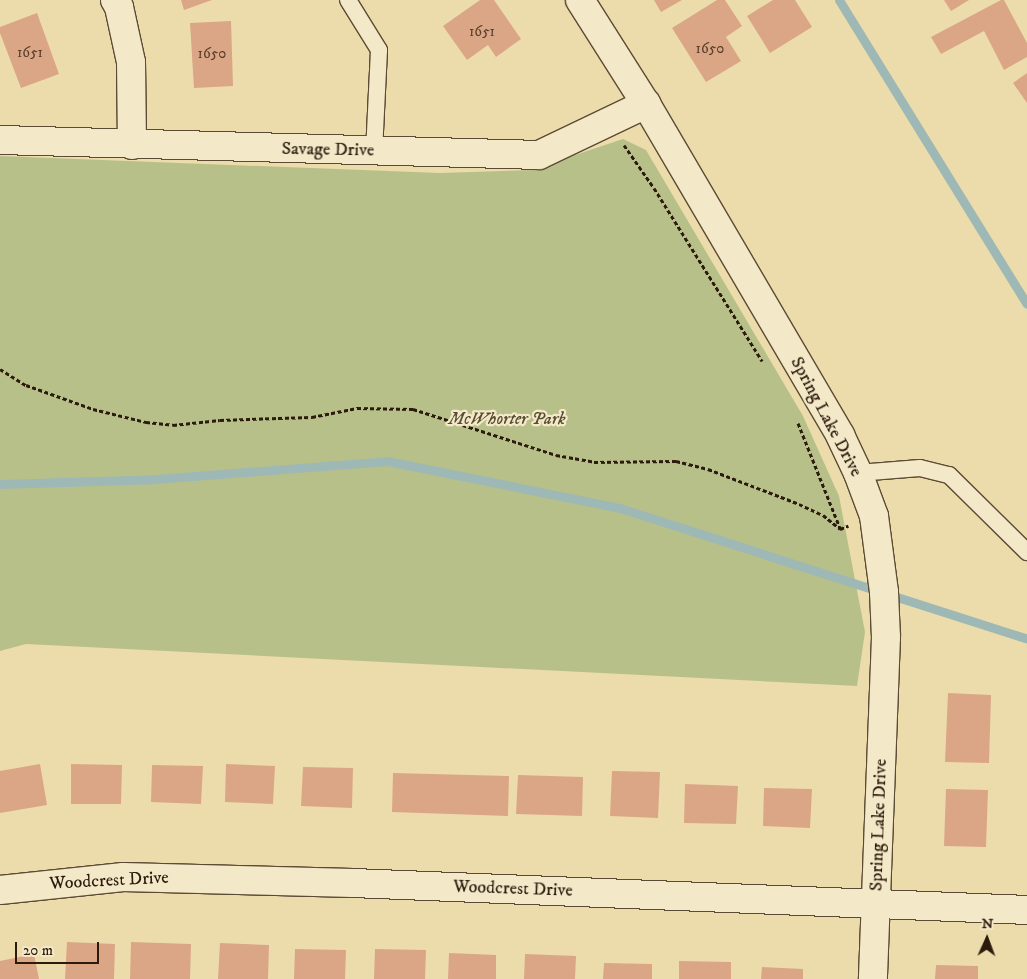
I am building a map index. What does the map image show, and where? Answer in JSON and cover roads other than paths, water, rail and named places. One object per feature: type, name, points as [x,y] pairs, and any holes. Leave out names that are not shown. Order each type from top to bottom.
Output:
[{"type":"street","points":[[115,0],[119,6],[131,62],[132,145]]},
{"type":"street","name":"Spring Lake Drive","points":[[580,0],[646,104],[840,436],[858,473],[874,516],[879,545],[886,637],[873,979]]},
{"type":"street","name":"Savage Drive","points":[[0,140],[539,155],[646,104]]},
{"type":"street","name":"Woodcrest Drive","points":[[0,890],[123,876],[353,883],[1027,910]]},
{"type":"lane","points":[[348,0],[379,50],[374,151]]},
{"type":"lane","points":[[858,473],[920,468],[949,475],[1027,552]]},
{"type":"waterway","points":[[839,0],[1027,304]]},
{"type":"waterway","points":[[0,484],[155,479],[387,461],[620,508],[1027,639]]},
{"type":"park label","name":"McWhorter Park","points":[[507,419]]}]
